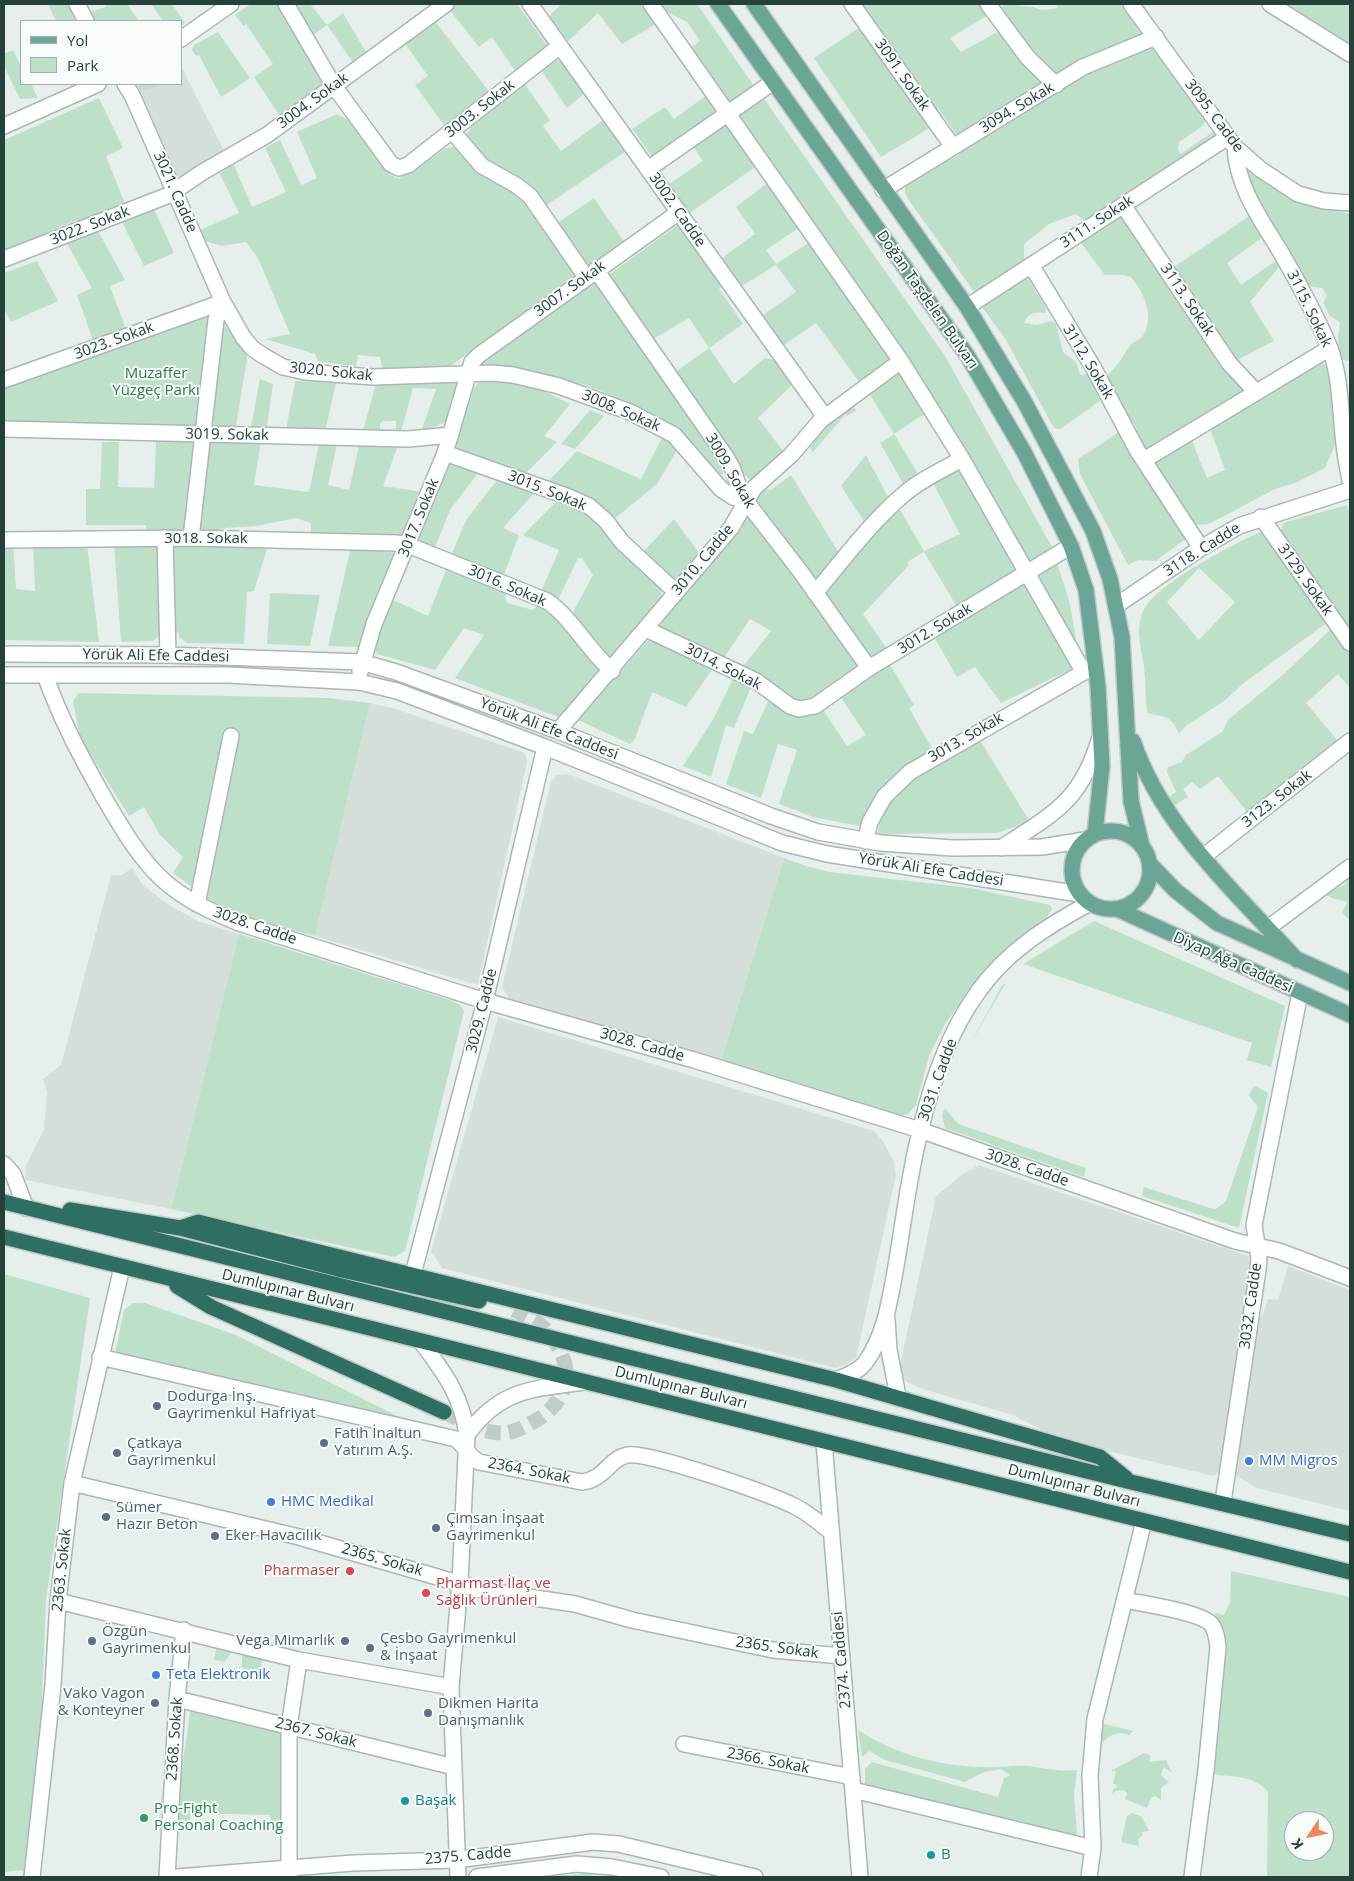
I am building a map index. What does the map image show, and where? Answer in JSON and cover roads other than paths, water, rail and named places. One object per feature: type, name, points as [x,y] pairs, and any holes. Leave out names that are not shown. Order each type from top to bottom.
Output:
[{"type":"highway","name":"Dumlupınar Bulvarı","points":[[4,1202],[1132,1482],[1223,1502],[1350,1534]]},
{"type":"highway","points":[[30,1209],[49,1206],[180,1228],[342,1270],[514,1310]]},
{"type":"highway","name":"Dumlupınar Bulvarı","points":[[180,1228],[198,1222],[898,1396],[1100,1457],[1132,1482]]},
{"type":"highway","name":"Dumlupınar Bulvarı","points":[[4,1238],[1350,1572]]},
{"type":"highway","points":[[163,1277],[212,1307],[444,1412]]},
{"type":"main road","name":"Doğan Taşdelen Bulvarı","points":[[718,4],[967,355],[1024,452],[1071,546],[1084,583],[1091,620],[1090,668]]},
{"type":"main road","name":"Doğan Taşdelen Bulvarı","points":[[754,4],[967,307],[1029,409],[1093,531],[1103,555],[1117,606]]},
{"type":"main road","name":"Diyap Ağa Caddesi","points":[[1117,606],[1126,669],[1131,801],[1142,846],[1150,864],[1176,891],[1217,923],[1350,983]]},
{"type":"main road","points":[[1090,668],[1102,730],[1102,766],[1090,837]]},
{"type":"main road","points":[[1129,728],[1141,765],[1152,788],[1175,822],[1203,857],[1297,960]]},
{"type":"main road","points":[[1084,899],[1072,878],[1073,860],[1078,849],[1090,837],[1108,831],[1121,832],[1142,846]]},
{"type":"main road","points":[[1117,909],[1127,906],[1143,894],[1150,874],[1150,864]]},
{"type":"main road","name":"Diyap Ağa Caddesi","points":[[1084,899],[1103,909],[1117,909],[1350,1015]]},
{"type":"street","points":[[77,4],[85,20]]},
{"type":"street","points":[[182,37],[231,4]]},
{"type":"street","points":[[286,4],[334,86]]},
{"type":"street","name":"3004. Sokak","points":[[175,191],[218,162],[267,135],[446,4]]},
{"type":"street","name":"3002. Cadde","points":[[530,4],[824,416]]},
{"type":"street","points":[[651,4],[901,361],[962,459],[1027,572],[1090,668]]},
{"type":"street","name":"3091. Sokak","points":[[852,4],[953,147]]},
{"type":"street","points":[[988,4],[1028,58],[1056,84]]},
{"type":"street","name":"3095. Cadde","points":[[1131,4],[1231,142],[1274,179],[1298,194],[1324,201],[1350,203]]},
{"type":"street","points":[[1270,4],[1350,54]]},
{"type":"street","name":"3094. Sokak","points":[[883,190],[1083,68],[1156,37]]},
{"type":"street","name":"3003. Sokak","points":[[334,86],[391,164],[399,168],[408,165],[560,46]]},
{"type":"street","points":[[648,169],[773,82]]},
{"type":"street","points":[[4,126],[96,85]]},
{"type":"street","name":"3021. Cadde","points":[[126,85],[132,95],[223,302]]},
{"type":"street","name":"3009. Sokak","points":[[452,131],[482,166],[516,185],[530,196],[591,274],[726,457],[746,501],[869,668]]},
{"type":"street","name":"3111. Sokak","points":[[967,307],[1123,205],[1231,142]]},
{"type":"street","name":"3115. Sokak","points":[[1231,142],[1245,191],[1255,211],[1309,300],[1330,348],[1343,369],[1344,447],[1350,481]]},
{"type":"street","name":"3022. Sokak","points":[[4,259],[175,191]]},
{"type":"street","name":"3113. Sokak","points":[[1123,205],[1229,363],[1256,392]]},
{"type":"street","name":"3007. Sokak","points":[[469,372],[472,362],[479,355],[679,212]]},
{"type":"street","name":"3112. Sokak","points":[[1031,265],[1093,367],[1144,460],[1201,548]]},
{"type":"street","points":[[191,538],[216,320],[223,302]]},
{"type":"street","name":"3020. Sokak","points":[[223,302],[235,325],[252,348],[272,362],[294,370],[373,377],[469,372]]},
{"type":"street","name":"3023. Sokak","points":[[4,380],[223,302]]},
{"type":"street","points":[[1144,460],[1330,348]]},
{"type":"street","name":"3010. Cadde","points":[[558,731],[612,671],[731,528],[757,485],[790,455],[824,416],[901,361]]},
{"type":"street","name":"3017. Sokak","points":[[359,682],[361,662],[374,624],[446,453],[469,372]]},
{"type":"street","name":"3008. Sokak","points":[[469,372],[513,376],[559,386],[630,412],[674,435],[721,489],[733,497],[746,501]]},
{"type":"street","name":"3019. Sokak","points":[[4,429],[408,439],[451,435]]},
{"type":"street","name":"3015. Sokak","points":[[446,453],[589,506],[606,521],[622,542],[676,592]]},
{"type":"street","points":[[815,593],[881,516],[902,496],[919,483],[962,459]]},
{"type":"street","name":"3118. Cadde","points":[[1117,606],[1201,548],[1239,526],[1261,517],[1350,490]]},
{"type":"street","name":"3129. Sokak","points":[[1261,517],[1350,643]]},
{"type":"street","points":[[165,538],[168,655]]},
{"type":"street","name":"3018. Sokak","points":[[4,540],[191,538],[313,540],[408,545]]},
{"type":"street","name":"3016. Sokak","points":[[408,545],[547,601],[559,610],[598,659],[612,671]]},
{"type":"street","name":"3012. Sokak","points":[[799,709],[815,706],[869,668],[1071,546]]},
{"type":"street","name":"3014. Sokak","points":[[646,629],[756,681],[790,706],[799,709]]},
{"type":"street","name":"Yörük Ali Efe Caddesi","points":[[4,654],[168,655],[361,662],[396,672],[558,731],[794,825],[833,836],[927,847],[1000,848],[1042,847],[1090,837]]},
{"type":"street","name":"3013. Sokak","points":[[865,841],[870,822],[884,797],[910,772],[1090,668]]},
{"type":"street","name":"Yörük Ali Efe Caddesi","points":[[4,675],[228,675],[359,682],[397,691],[545,747],[782,843],[827,854],[1084,899]]},
{"type":"street","name":"3028. Cadde","points":[[45,675],[64,726],[116,819],[139,852],[163,880],[197,904],[239,923],[486,1000],[694,1060],[920,1130],[1235,1241],[1279,1251],[1350,1278]]},
{"type":"street","points":[[1000,848],[1043,821],[1071,796],[1086,776],[1102,730]]},
{"type":"street","points":[[197,904],[231,736]]},
{"type":"street","name":"3123. Sokak","points":[[1203,857],[1350,741]]},
{"type":"street","name":"3029. Cadde","points":[[413,1274],[486,1000],[545,747]]},
{"type":"street","points":[[1268,928],[1350,867]]},
{"type":"street","name":"3031. Cadde","points":[[898,1396],[889,1350],[887,1315],[920,1130],[938,1071],[959,1024],[978,992],[1000,966],[1028,941],[1084,899]]},
{"type":"street","name":"3032. Cadde","points":[[1223,1502],[1258,1270],[1254,1225],[1300,993]]},
{"type":"street","points":[[4,1164],[13,1174],[30,1209]]},
{"type":"street","name":"2363. Sokak","points":[[32,1877],[53,1685],[58,1601],[72,1483],[122,1267]]},
{"type":"street","name":"3031. Cadde","points":[[836,1380],[855,1371],[864,1364],[887,1315]]},
{"type":"street","points":[[422,1343],[457,1395],[464,1414],[466,1441],[460,1582],[451,1687],[458,1877]]},
{"type":"street","name":"2364. Sokak","points":[[100,1357],[466,1441],[472,1458],[479,1462],[582,1482],[593,1480],[615,1461],[627,1455],[659,1459],[791,1504],[831,1532]]},
{"type":"street","points":[[466,1441],[486,1414],[516,1394],[526,1390],[584,1382]]},
{"type":"street","name":"2374. Caddesi","points":[[824,1442],[860,1877]]},
{"type":"street","name":"2365. Sokak","points":[[72,1483],[299,1536],[482,1590],[575,1604],[632,1620],[773,1650],[842,1656]]},
{"type":"street","points":[[1089,1877],[1093,1848],[1090,1776],[1095,1719],[1144,1521]]},
{"type":"street","points":[[1125,1600],[1198,1616],[1211,1625],[1216,1634],[1218,1647],[1206,1770],[1192,1877]]},
{"type":"street","points":[[58,1601],[184,1630],[299,1660],[451,1687]]},
{"type":"street","name":"2368. Sokak","points":[[167,1877],[177,1699],[184,1630]]},
{"type":"street","points":[[288,1873],[289,1727],[299,1660]]},
{"type":"street","name":"2367. Sokak","points":[[177,1699],[454,1767]]},
{"type":"street","name":"2366. Sokak","points":[[684,1744],[852,1783],[1093,1848]]},
{"type":"street","name":"2375. Cadde","points":[[177,1877],[288,1873],[456,1860],[576,1843],[606,1842],[755,1877]]},
{"type":"street","name":"2375. Cadde","points":[[477,1877],[576,1864],[612,1867],[661,1877]]},
{"type":"tunnel","points":[[444,1412],[481,1429],[505,1433],[519,1429],[540,1418],[552,1408],[560,1397],[566,1374],[565,1363],[560,1351],[541,1325],[514,1310]]},
{"type":"place","name":"Dodurga İnş. Gayrimenkul Hafriyat","points":[[157,1406]]},
{"type":"place","name":"Fatih İnaltun Yatırım A.Ş.","points":[[324,1443]]},
{"type":"place","name":"Çatkaya Gayrimenkul","points":[[117,1453]]},
{"type":"place","name":"MM Migros","points":[[1249,1461]]},
{"type":"place","name":"HMC Medikal","points":[[271,1502]]},
{"type":"place","name":"Sümer Hazır Beton","points":[[106,1517]]},
{"type":"place","name":"Çimsan İnşaat Gayrimenkul","points":[[436,1528]]},
{"type":"place","name":"Eker Havacılık","points":[[215,1536]]},
{"type":"place","name":"Pharmaser","points":[[350,1571]]},
{"type":"place","name":"Pharmast İlaç ve Sağlık Ürünleri","points":[[426,1593]]},
{"type":"place","name":"Özgün Gayrimenkul","points":[[92,1641]]},
{"type":"place","name":"Vega Mimarlık","points":[[345,1641]]},
{"type":"place","name":"Çesbo Gayrimenkul & İnşaat","points":[[370,1648]]},
{"type":"place","name":"Teta Elektronik","points":[[156,1675]]},
{"type":"place","name":"Vako Vagon & Konteyner","points":[[155,1703]]},
{"type":"place","name":"Dikmen Harita Danışmanlık","points":[[428,1713]]},
{"type":"place","name":"Başak","points":[[405,1801]]},
{"type":"place","name":"Pro-Fight Personal Coaching","points":[[144,1818]]},
{"type":"place","name":"B","points":[[931,1855]]},
{"type":"park label","name":"Muzaffer Yüzgeç Parkı","points":[[156,382]]}]
